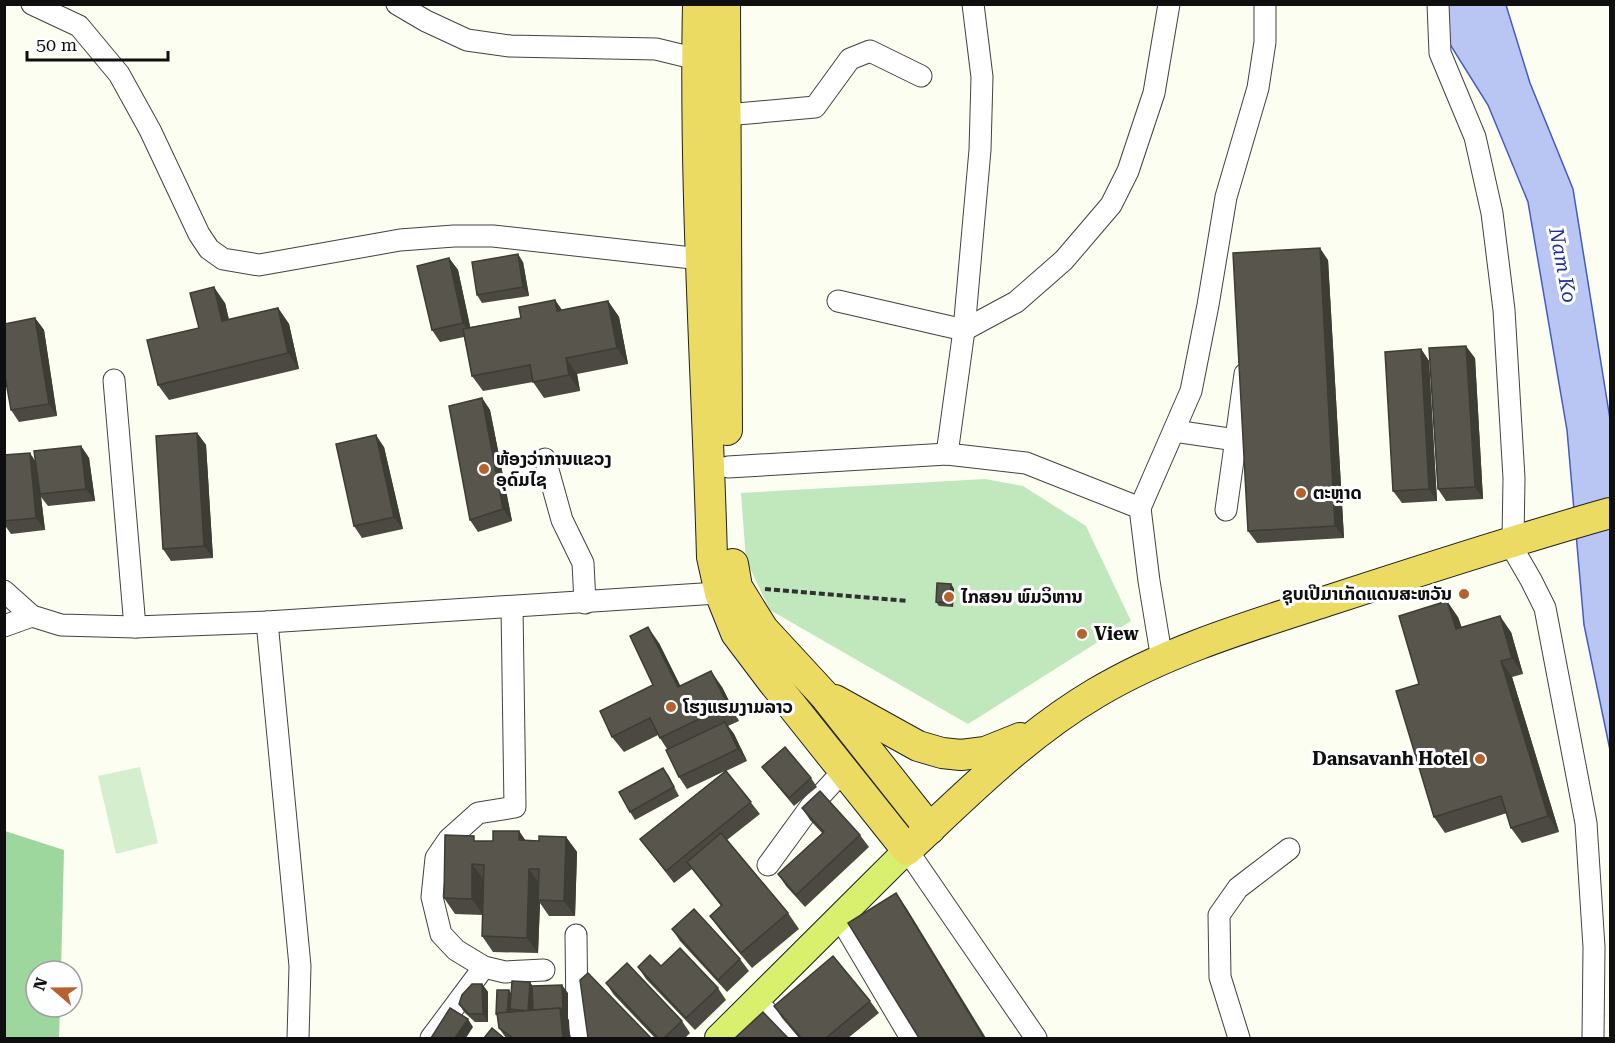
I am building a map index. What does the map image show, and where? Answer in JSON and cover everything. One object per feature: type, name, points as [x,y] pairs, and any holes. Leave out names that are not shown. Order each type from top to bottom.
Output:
[{"type":"highway","points":[[698,4],[726,115],[714,297],[712,557],[732,590],[763,629],[824,695],[930,829]]},
{"type":"highway","points":[[725,4],[711,59],[702,259],[714,297],[728,467],[730,555],[736,633],[907,849],[986,776],[1045,727],[1096,693],[1162,660],[1261,623],[1514,541],[1611,513]]},
{"type":"highway","points":[[824,695],[918,746],[942,753],[962,755],[985,752],[1045,727]]},
{"type":"main road","points":[[718,1038],[907,849]]},
{"type":"street","points":[[32,4],[79,26],[119,74],[150,130],[199,234],[209,249],[223,259],[259,265],[400,240],[454,236],[494,236],[702,259]]},
{"type":"street","points":[[397,4],[426,21],[467,40],[510,46],[656,49],[711,59]]},
{"type":"street","points":[[947,454],[964,330],[980,150],[982,77],[973,4]]},
{"type":"street","points":[[838,301],[964,330],[1016,302],[1064,260],[1111,205],[1128,171],[1154,93],[1169,4]]},
{"type":"street","points":[[1162,660],[1140,508],[1191,391],[1226,197],[1258,88],[1265,42],[1265,4]]},
{"type":"street","points":[[1438,4],[1440,52],[1475,137],[1492,213],[1505,322],[1514,478],[1514,541],[1545,608],[1586,823],[1594,947],[1593,1038]]},
{"type":"street","points":[[726,115],[815,107],[850,59],[870,51],[921,76]]},
{"type":"street","points":[[1226,510],[1245,371]]},
{"type":"street","points":[[114,380],[135,627]]},
{"type":"street","points":[[1174,431],[1236,440]]},
{"type":"street","points":[[728,467],[947,454],[1026,464],[1140,508]]},
{"type":"street","points":[[545,459],[562,520],[583,563],[585,603]]},
{"type":"street","points":[[4,591],[32,616],[62,625],[135,627],[267,622],[585,603],[732,590]]},
{"type":"street","points":[[512,607],[515,807],[478,813],[449,839],[436,858],[432,897],[441,933],[456,950],[484,967],[505,972],[544,970]]},
{"type":"street","points":[[4,626],[32,616]]},
{"type":"street","points":[[267,622],[300,966],[298,1038]]},
{"type":"street","points":[[768,865],[811,806],[844,770]]},
{"type":"street","points":[[907,849],[1036,1038]]},
{"type":"street","points":[[1239,1038],[1220,977],[1219,915],[1238,888],[1289,849]]},
{"type":"street","points":[[840,918],[911,1038]]},
{"type":"street","points":[[576,935],[577,1019],[582,1038]]},
{"type":"street","points":[[431,1038],[484,967]]},
{"type":"street","points":[[756,1001],[793,1038]]},
{"type":"path","points":[[732,590],[908,601]]},
{"type":"green space","points":[[985,479],[1023,486],[1086,526],[1131,621],[968,724],[770,610],[746,560],[741,493]]},
{"type":"green space","points":[[140,767],[158,843],[116,854],[98,776]]},
{"type":"green space","points":[[5,831],[64,850],[61,959],[24,959],[24,1019],[60,1019],[59,1038],[5,1038]]},
{"type":"water","name":"Nam Ko","points":[[1435,5],[1506,5],[1530,83],[1573,189],[1610,419],[1610,750],[1584,625],[1567,430],[1528,202],[1488,105],[1441,30]]},
{"type":"building","points":[[1320,248],[1335,526],[1248,531],[1233,253]]},
{"type":"building","points":[[518,254],[523,287],[477,295],[472,262]]},
{"type":"building","points":[[449,258],[463,323],[432,330],[417,266]]},
{"type":"building","points":[[214,287],[222,321],[278,308],[288,353],[158,385],[147,340],[199,328],[190,293]]},
{"type":"building","points":[[555,300],[557,311],[608,301],[617,348],[566,358],[569,375],[533,382],[530,365],[472,376],[463,329],[521,318],[519,307]]},
{"type":"building","points":[[35,318],[49,404],[11,410],[4,371],[4,324]]},
{"type":"building","points":[[1466,346],[1475,487],[1438,489],[1429,348]]},
{"type":"building","points":[[1421,349],[1429,489],[1393,491],[1385,352]]},
{"type":"building","name":"ຫ້ອງວ່າການແຂວງ ອຸດົມໄຊ","points":[[482,398],[503,509],[470,520],[449,406]]},
{"type":"building","points":[[197,433],[204,546],[163,549],[156,436]]},
{"type":"building","points":[[376,435],[394,517],[354,526],[336,444]]},
{"type":"building","points":[[81,446],[86,489],[40,494],[34,451]]},
{"type":"building","points":[[30,453],[36,518],[4,521],[4,455]]},
{"type":"building","points":[[937,583],[951,584],[950,603],[936,602]]},
{"type":"building","name":"Dansavanh Hotel","points":[[1447,601],[1456,629],[1500,616],[1512,658],[1501,661],[1548,816],[1511,828],[1501,796],[1434,817],[1396,691],[1419,684],[1399,616]]},
{"type":"building","points":[[648,627],[678,687],[711,671],[728,705],[660,738],[650,718],[612,737],[600,711],[653,685],[630,636]]},
{"type":"building","points":[[725,722],[738,749],[679,777],[666,750]]},
{"type":"building","points":[[785,747],[811,778],[789,798],[762,767]]},
{"type":"building","points":[[663,768],[674,787],[630,812],[619,792]]},
{"type":"building","points":[[726,771],[751,802],[666,871],[640,839]]},
{"type":"building","points":[[820,791],[860,835],[796,895],[778,874],[824,832],[802,808]]},
{"type":"building","points":[[493,831],[519,831],[519,840],[539,841],[539,836],[566,837],[564,901],[538,900],[539,869],[529,869],[527,938],[482,936],[484,865],[472,864],[472,899],[444,898],[445,835],[474,836],[474,841],[493,841]]},
{"type":"building","points":[[721,833],[788,913],[741,953],[710,916],[722,905],[687,862]]},
{"type":"building","points":[[896,893],[984,1038],[919,1038],[848,923]]},
{"type":"building","points":[[694,909],[740,959],[718,980],[672,929]]},
{"type":"building","points":[[680,948],[718,988],[686,1018],[638,967],[650,955],[661,966]]},
{"type":"building","points":[[833,956],[870,1001],[826,1038],[801,1038],[774,1006]]},
{"type":"building","points":[[627,963],[682,1021],[664,1038],[658,1038],[606,983]]},
{"type":"building","points":[[588,973],[651,1038],[588,1038],[580,980]]},
{"type":"building","points":[[512,981],[530,982],[528,1011],[510,1009]]},
{"type":"building","points":[[472,984],[482,984],[483,1014],[469,1014],[459,1004],[462,995]]},
{"type":"building","points":[[562,985],[563,1011],[560,1008],[533,1010],[532,986]]},
{"type":"building","points":[[497,990],[509,990],[507,1013],[496,1014]]},
{"type":"building","points":[[450,1008],[468,1019],[455,1038],[431,1038]]},
{"type":"building","points":[[560,1008],[563,1038],[513,1038],[499,1028],[497,1013]]},
{"type":"building","points":[[763,1012],[788,1038],[735,1038]]},
{"type":"building","points":[[492,1028],[504,1038],[484,1038]]},
{"type":"place","name":"ຫ້ອງວ່າການແຂວງ ອຸດົມໄຊ","points":[[484,469]]},
{"type":"place","name":"ຕະຫຼາດ","points":[[1301,493]]},
{"type":"place","name":"ຊຸບເປີມາເກັດແດນສະຫວັນ","points":[[1464,594]]},
{"type":"place","name":"ໄກສອນ ພົມວິຫານ","points":[[949,597]]},
{"type":"place","name":"View","points":[[1082,634]]},
{"type":"place","name":"ໂຮງແຮມງາມລາວ","points":[[671,707]]},
{"type":"place","name":"Dansavanh Hotel","points":[[1480,759]]}]
